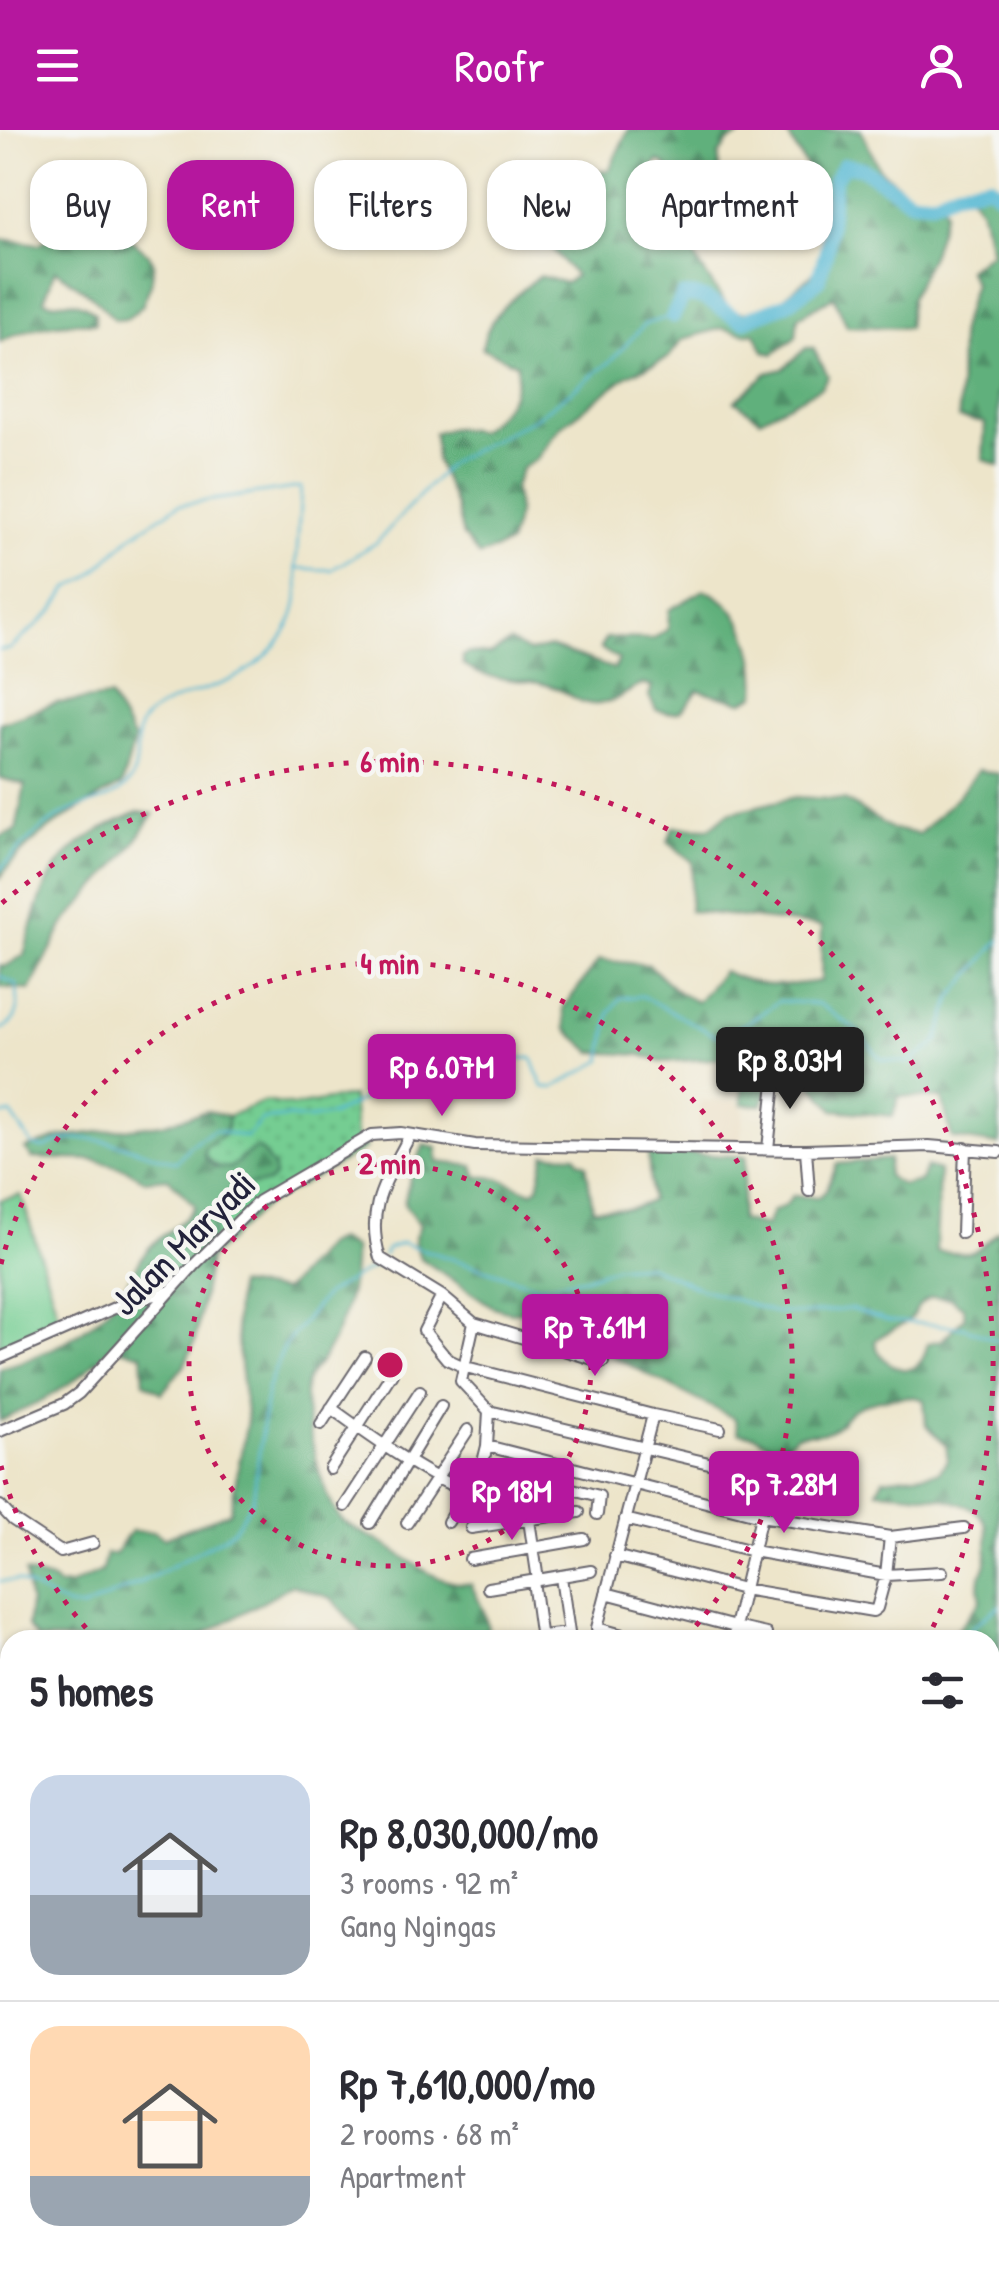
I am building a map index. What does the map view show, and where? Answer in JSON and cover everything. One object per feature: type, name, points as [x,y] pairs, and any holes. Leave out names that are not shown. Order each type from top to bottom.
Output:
[{"type":"street","points":[[768,1149],[776,1074]]},
{"type":"street","points":[[410,1134],[390,1171],[374,1216],[373,1237],[382,1260],[442,1296],[474,1323],[604,1362]]},
{"type":"street","name":"Jalan Maryadi","points":[[0,1431],[80,1393],[232,1226],[266,1196],[365,1137],[410,1134],[475,1145],[965,1148],[999,1152]]},
{"type":"street","points":[[962,1233],[965,1148]]},
{"type":"street","points":[[806,1150],[809,1192]]},
{"type":"street","points":[[0,1358],[128,1302],[172,1291]]},
{"type":"street","points":[[442,1296],[424,1335],[447,1359],[462,1366],[720,1429]]},
{"type":"street","points":[[474,1323],[461,1381],[489,1411],[713,1464]]},
{"type":"street","points":[[321,1424],[365,1357]]},
{"type":"street","points":[[330,1470],[392,1373]]},
{"type":"street","points":[[345,1506],[420,1391]]},
{"type":"street","points":[[370,1523],[441,1406]]},
{"type":"street","points":[[331,1408],[408,1460],[466,1492],[510,1493]]},
{"type":"street","points":[[489,1411],[484,1475],[526,1500],[540,1630]]},
{"type":"street","points":[[598,1630],[654,1415]]},
{"type":"street","points":[[407,1523],[468,1430]]},
{"type":"street","points":[[486,1446],[761,1516],[890,1536],[964,1528]]},
{"type":"street","points":[[482,1465],[599,1496],[597,1514]]},
{"type":"street","points":[[448,1522],[466,1492]]},
{"type":"street","points":[[0,1506],[12,1520],[61,1552],[93,1543]]},
{"type":"street","points":[[471,1528],[579,1512]]},
{"type":"street","points":[[735,1630],[761,1516]]},
{"type":"street","points":[[625,1519],[753,1551],[886,1575],[942,1572]]},
{"type":"street","points":[[615,1556],[744,1589],[873,1611],[886,1575],[890,1536]]},
{"type":"street","points":[[470,1559],[584,1538]]},
{"type":"street","points":[[488,1588],[592,1571]]},
{"type":"street","points":[[561,1577],[568,1630]]},
{"type":"street","points":[[606,1593],[748,1630]]},
{"type":"shaded area","points":[[700,1101],[737,1101],[744,1111],[740,1146],[699,1145]]},
{"type":"green space","points":[[628,130],[752,130],[728,142],[719,160],[626,160],[626,250],[691,250],[731,310],[746,313],[781,300],[815,272],[821,250],[833,250],[833,160],[802,160],[785,130],[861,130],[879,168],[911,196],[939,197],[945,211],[932,253],[911,297],[908,328],[847,326],[834,297],[798,317],[796,337],[773,354],[764,351],[754,332],[722,328],[683,339],[668,358],[628,375],[560,427],[536,460],[522,468],[514,487],[518,513],[509,544],[479,556],[463,536],[456,506],[436,460],[434,433],[452,428],[479,431],[507,403],[515,385],[517,364],[482,348],[485,336],[503,308],[539,276],[566,283],[575,276],[553,250],[606,250],[609,170]]},
{"type":"green space","points":[[999,185],[999,466],[983,459],[985,423],[959,418],[960,331],[974,283],[967,269],[991,252],[980,208],[971,196],[972,186]]},
{"type":"green space","points":[[0,239],[30,243],[30,250],[144,250],[154,264],[151,284],[142,306],[127,319],[115,320],[92,296],[55,270],[44,300],[85,306],[95,313],[95,323],[46,326],[0,342]]},
{"type":"green space","points":[[806,348],[813,348],[828,376],[821,387],[760,419],[735,401],[767,373],[783,369]]},
{"type":"green space","points":[[704,590],[730,607],[752,648],[756,695],[742,702],[698,690],[682,710],[665,712],[656,710],[649,696],[652,686],[642,684],[611,701],[589,704],[550,686],[486,676],[463,664],[463,656],[469,653],[490,655],[510,642],[529,652],[550,647],[614,669],[619,660],[600,648],[606,638],[653,639],[668,629],[669,610]]},
{"type":"green space","points":[[110,697],[134,740],[122,785],[40,836],[0,878],[0,836],[16,830],[25,785],[0,778],[0,723],[56,703]]},
{"type":"green space","points":[[978,770],[999,774],[999,1145],[952,1138],[942,1098],[899,1096],[893,1116],[834,1110],[800,1070],[772,1070],[763,1105],[742,1104],[742,1057],[661,1062],[642,1055],[592,1052],[566,1029],[563,1008],[599,960],[649,965],[679,993],[697,1002],[723,971],[771,985],[821,981],[822,926],[689,911],[693,862],[668,842],[673,827],[710,828],[728,813],[796,797],[845,800],[892,829],[919,834]]},
{"type":"green space","points":[[138,812],[154,814],[128,852],[64,924],[30,990],[0,987],[0,965],[6,966],[24,955],[39,903],[58,866],[89,837]]},
{"type":"green space","points":[[352,1096],[355,1134],[366,1148],[263,1207],[209,1259],[202,1248],[213,1235],[215,1213],[245,1186],[241,1158],[232,1167],[222,1168],[204,1155],[205,1147],[224,1132],[228,1116],[265,1101],[294,1106]]},
{"type":"green space","points":[[207,1111],[228,1116],[224,1132],[205,1147],[204,1155],[214,1167],[230,1168],[254,1149],[261,1150],[274,1169],[274,1177],[268,1183],[244,1186],[215,1213],[213,1235],[202,1248],[209,1259],[195,1341],[185,1364],[162,1393],[144,1382],[142,1354],[111,1347],[60,1390],[0,1421],[0,1368],[50,1350],[95,1321],[119,1295],[149,1248],[195,1206],[168,1178],[144,1180],[126,1169],[95,1160],[32,1158],[25,1149],[61,1137],[162,1124]]},
{"type":"green space","points":[[424,1145],[437,1148],[438,1162],[474,1166],[477,1177],[500,1179],[532,1192],[538,1187],[545,1154],[576,1155],[586,1164],[593,1209],[623,1209],[651,1200],[648,1151],[746,1157],[740,1220],[766,1226],[772,1212],[786,1205],[792,1196],[819,1197],[826,1191],[837,1164],[889,1159],[887,1176],[902,1185],[921,1181],[926,1167],[939,1171],[936,1251],[972,1252],[999,1231],[999,1630],[958,1630],[981,1600],[987,1536],[980,1514],[954,1501],[877,1491],[883,1479],[939,1472],[948,1459],[946,1445],[926,1425],[924,1400],[898,1397],[869,1403],[853,1410],[833,1429],[797,1435],[782,1452],[755,1436],[738,1433],[735,1419],[524,1311],[493,1307],[420,1258],[414,1240],[420,1225],[404,1204],[411,1174]],"holes":[[[932,1297],[950,1298],[963,1307],[965,1317],[942,1340],[928,1343],[917,1366],[895,1366],[877,1348],[875,1341],[910,1319],[920,1304]]]},
{"type":"green space","points":[[21,1195],[61,1323],[0,1349],[0,1200]]},
{"type":"green space","points":[[338,1240],[353,1248],[347,1304],[324,1357],[306,1382],[306,1412],[328,1495],[342,1520],[351,1527],[435,1576],[471,1584],[488,1630],[359,1630],[331,1598],[292,1585],[212,1630],[30,1630],[25,1573],[51,1580],[58,1586],[71,1585],[102,1571],[106,1554],[115,1554],[131,1531],[155,1532],[164,1538],[230,1512],[247,1421],[235,1323],[237,1285],[284,1291],[326,1245]]},
{"type":"waterway","points":[[673,316],[683,296],[692,296],[707,300],[743,321],[786,304],[818,281],[827,249],[834,180],[844,165],[862,168],[910,200],[932,202],[956,191],[989,185],[999,194]]},
{"type":"waterway","points":[[0,650],[10,649],[54,610],[67,589],[89,577],[131,536],[178,505],[301,487],[296,568],[331,570],[376,543],[451,462],[535,418],[610,362],[645,324],[673,316]]},
{"type":"waterway","points":[[0,870],[29,839],[54,820],[112,796],[126,786],[135,770],[140,727],[151,713],[226,682],[272,650],[283,637],[297,605],[296,568]]},
{"type":"waterway","points":[[0,1115],[11,1114],[33,1146],[45,1148],[59,1142],[92,1139],[176,1162],[191,1144],[214,1130],[247,1137],[261,1120],[331,1115],[383,1090],[414,1081],[425,1071],[471,1059],[532,1058],[543,1087],[553,1088],[602,1061],[610,1012],[620,998],[642,996],[716,1036],[747,1023],[779,1001],[819,1004],[855,1029],[881,1059],[909,1063],[937,1043],[952,997],[999,941]]},
{"type":"waterway","points":[[0,976],[16,984],[18,1005],[16,1017],[0,1030]]},
{"type":"waterway","points":[[384,1255],[387,1249],[402,1243],[538,1286],[585,1278],[615,1267],[647,1265],[699,1288],[773,1312],[804,1314],[850,1309],[888,1321],[963,1327],[999,1341]]},
{"type":"waterway","points":[[0,1581],[18,1581],[67,1606],[82,1609],[156,1575],[236,1527],[253,1499],[267,1390],[284,1346],[326,1294],[380,1263]]},
{"type":"waterway","points":[[969,1630],[999,1606]]}]
